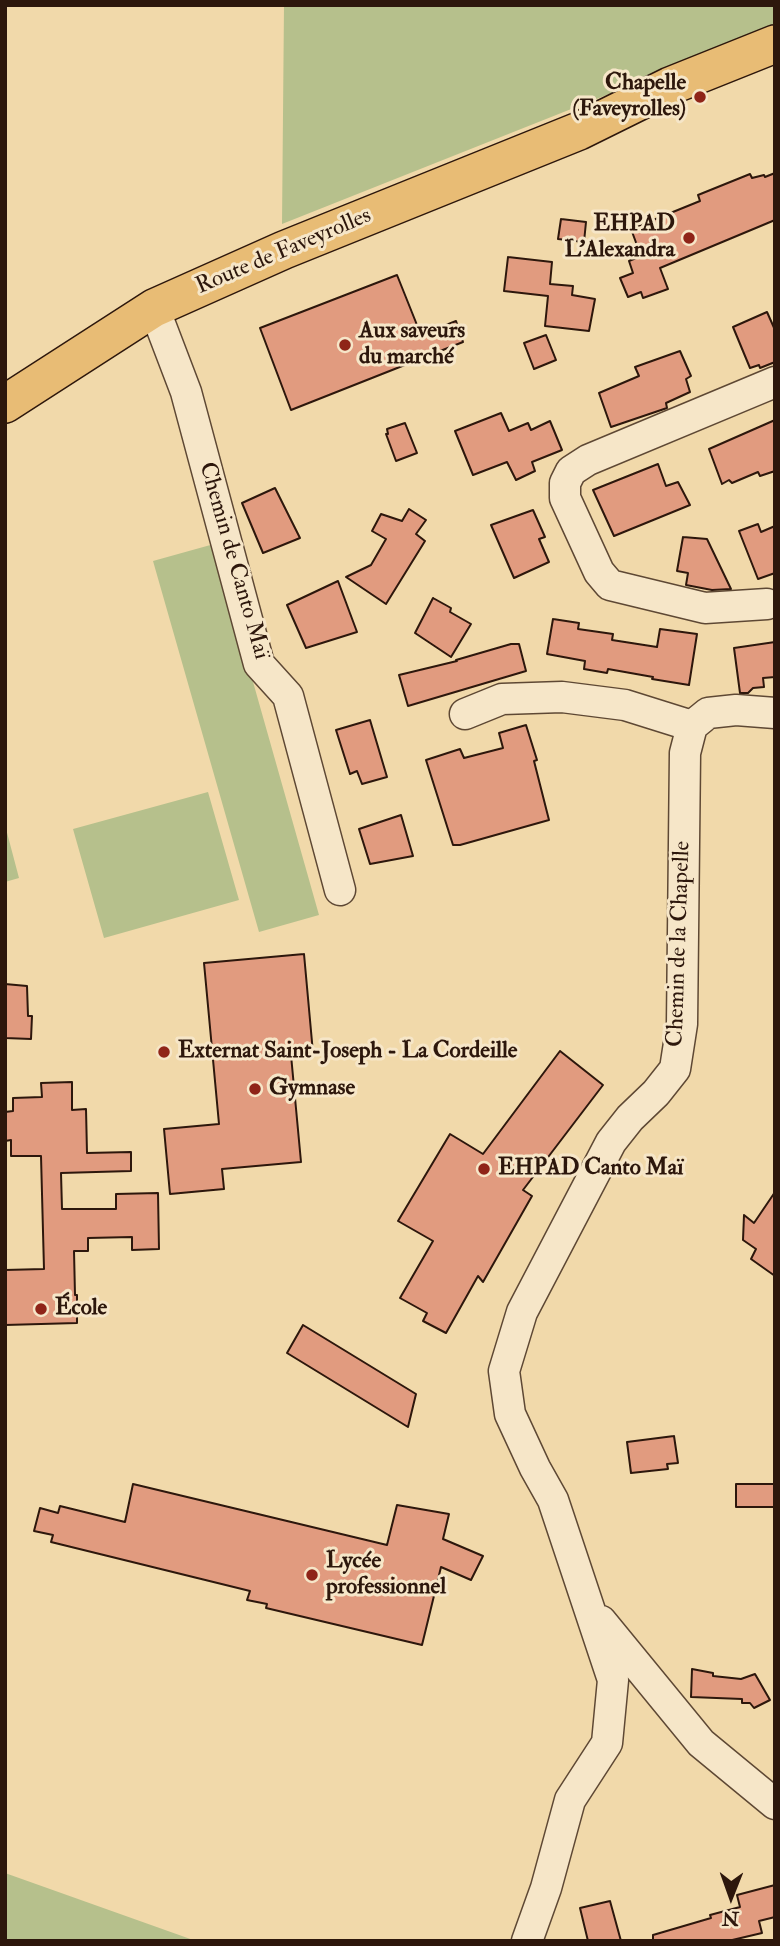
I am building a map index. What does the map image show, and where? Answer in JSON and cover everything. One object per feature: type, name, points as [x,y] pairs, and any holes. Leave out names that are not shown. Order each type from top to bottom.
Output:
[{"type":"main road","name":"Route de Faveyrolles","points":[[5,404],[154,309],[284,250],[579,131],[670,86],[775,44]]},
{"type":"main road","name":"Route de Faveyrolles","points":[[579,131],[700,97],[775,69]]},
{"type":"street","name":"Chemin de Canto Maï","points":[[154,309],[186,392],[259,664],[288,696],[340,890]]},
{"type":"street","points":[[767,604],[705,608],[610,585],[599,572],[565,498],[565,483],[570,471],[589,460],[775,382]]},
{"type":"street","points":[[465,714],[502,699],[562,697],[625,705],[692,726],[708,713],[736,710],[775,713]]},
{"type":"street","name":"Chemin de la Chapelle","points":[[527,1941],[546,1888],[570,1800],[607,1743],[614,1680],[552,1500],[510,1414],[504,1371],[522,1312],[611,1142],[675,1069],[682,1024],[685,753],[692,726]]},
{"type":"street","points":[[588,1605],[701,1743],[775,1804]]},
{"type":"green space","points":[[284,5],[775,5],[775,28],[282,224]]},
{"type":"green space","points":[[214,544],[319,915],[259,932],[153,561]]},
{"type":"green space","points":[[208,792],[239,900],[104,938],[73,829]]},
{"type":"green space","points":[[5,825],[19,878],[5,882]]},
{"type":"green space","points":[[5,1873],[196,1941],[5,1941]]},
{"type":"building","name":"EHPAD L'Alexandra","points":[[775,173],[775,220],[660,268],[668,289],[643,298],[641,292],[628,297],[620,278],[633,273],[629,261],[641,256],[631,229],[700,201],[698,195],[750,174],[752,178]]},
{"type":"building","points":[[561,219],[586,222],[584,242],[558,239]]},
{"type":"building","points":[[508,257],[552,262],[550,284],[573,286],[572,295],[595,299],[589,331],[545,326],[548,296],[504,291]]},
{"type":"building","name":"Aux saveurs du marché","points":[[397,275],[421,335],[456,321],[463,342],[291,410],[260,328]]},
{"type":"building","points":[[767,312],[775,330],[775,362],[760,368],[759,365],[750,368],[733,327]]},
{"type":"building","points":[[546,335],[556,360],[534,369],[524,343]]},
{"type":"building","points":[[680,351],[691,376],[686,379],[690,392],[666,403],[667,408],[611,427],[599,393],[639,376],[635,367]]},
{"type":"building","points":[[501,413],[509,431],[528,423],[531,430],[550,421],[562,450],[532,462],[535,471],[516,480],[507,462],[473,475],[455,431]]},
{"type":"building","points":[[775,420],[775,471],[760,476],[758,472],[732,483],[729,480],[722,484],[709,449]]},
{"type":"building","points":[[405,423],[417,453],[396,461],[386,434],[387,429]]},
{"type":"building","points":[[658,464],[666,486],[678,482],[690,505],[614,536],[593,490]]},
{"type":"building","points":[[275,488],[300,538],[263,553],[242,503]]},
{"type":"building","points":[[409,509],[426,520],[416,534],[425,541],[386,604],[346,577],[371,565],[386,539],[372,531],[381,514],[402,521]]},
{"type":"building","points":[[533,510],[545,537],[539,539],[549,562],[514,578],[491,525]]},
{"type":"building","points":[[758,524],[761,532],[775,526],[775,573],[758,579],[739,531]]},
{"type":"building","points":[[683,537],[707,539],[731,589],[712,590],[686,585],[688,573],[677,571]]},
{"type":"building","points":[[338,581],[357,632],[306,648],[287,605]]},
{"type":"building","points":[[433,598],[471,624],[451,657],[415,633]]},
{"type":"building","points":[[553,619],[579,623],[578,629],[613,634],[612,640],[657,647],[660,629],[697,634],[689,685],[608,669],[607,673],[584,669],[585,661],[547,654]]},
{"type":"building","points":[[775,642],[775,677],[763,678],[764,687],[740,693],[734,648]]},
{"type":"building","points":[[519,644],[526,671],[408,706],[399,675]]},
{"type":"building","points":[[370,720],[387,777],[362,784],[357,771],[350,774],[336,730]]},
{"type":"building","points":[[526,725],[537,760],[534,761],[549,820],[453,845],[426,760],[460,749],[464,758],[503,748],[499,733]]},
{"type":"building","points":[[401,815],[413,856],[370,864],[359,829]]},
{"type":"building","name":"Gymnase","points":[[304,954],[313,1053],[291,1055],[301,1162],[222,1169],[224,1189],[170,1194],[164,1129],[219,1124],[204,963]]},
{"type":"building","points":[[5,984],[27,986],[28,1016],[32,1016],[31,1039],[5,1038]]},
{"type":"building","name":"EHPAD Canto Maï","points":[[560,1051],[603,1085],[523,1190],[532,1196],[483,1282],[478,1276],[446,1333],[423,1321],[427,1313],[400,1298],[433,1241],[398,1221],[450,1134],[483,1154]]},
{"type":"building","points":[[72,1082],[72,1110],[86,1109],[87,1153],[131,1152],[131,1171],[61,1173],[62,1209],[116,1209],[116,1194],[158,1193],[159,1249],[132,1250],[132,1237],[88,1238],[88,1251],[74,1251],[77,1323],[5,1325],[5,1270],[44,1269],[41,1156],[11,1156],[11,1140],[5,1141],[5,1112],[13,1111],[13,1098],[42,1097],[41,1083]]},
{"type":"building","points":[[775,1192],[775,1276],[751,1259],[756,1249],[743,1240],[744,1215],[754,1223]]},
{"type":"building","points":[[303,1325],[416,1394],[408,1427],[287,1353]]},
{"type":"building","points":[[674,1436],[678,1463],[667,1464],[668,1469],[631,1473],[627,1442]]},
{"type":"building","name":"Lycée professionnel","points":[[133,1484],[387,1545],[397,1505],[449,1514],[443,1539],[483,1556],[471,1580],[441,1567],[422,1645],[266,1608],[267,1604],[247,1600],[250,1591],[51,1542],[53,1535],[34,1531],[40,1508],[58,1513],[60,1506],[125,1522]]},
{"type":"building","points":[[736,1484],[775,1484],[775,1507],[736,1507]]},
{"type":"building","points":[[692,1669],[713,1673],[713,1676],[741,1679],[755,1674],[770,1700],[754,1708],[750,1703],[742,1703],[742,1699],[691,1697]]},
{"type":"building","points":[[775,1885],[775,1917],[759,1921],[762,1933],[728,1941],[653,1941],[653,1935],[740,1907],[737,1895]]},
{"type":"building","points":[[610,1901],[621,1941],[588,1941],[580,1908]]},
{"type":"place","name":"Chapelle (Faveyrolles)","points":[[700,97]]},
{"type":"place","name":"EHPAD L'Alexandra","points":[[689,238]]},
{"type":"place","name":"Aux saveurs du marché","points":[[345,345]]},
{"type":"place","name":"Externat Saint-Joseph - La Cordeille","points":[[164,1052]]},
{"type":"place","name":"Gymnase","points":[[255,1089]]},
{"type":"place","name":"EHPAD Canto Maï","points":[[484,1169]]},
{"type":"place","name":"École","points":[[41,1309]]},
{"type":"place","name":"Lycée professionnel","points":[[312,1575]]}]
